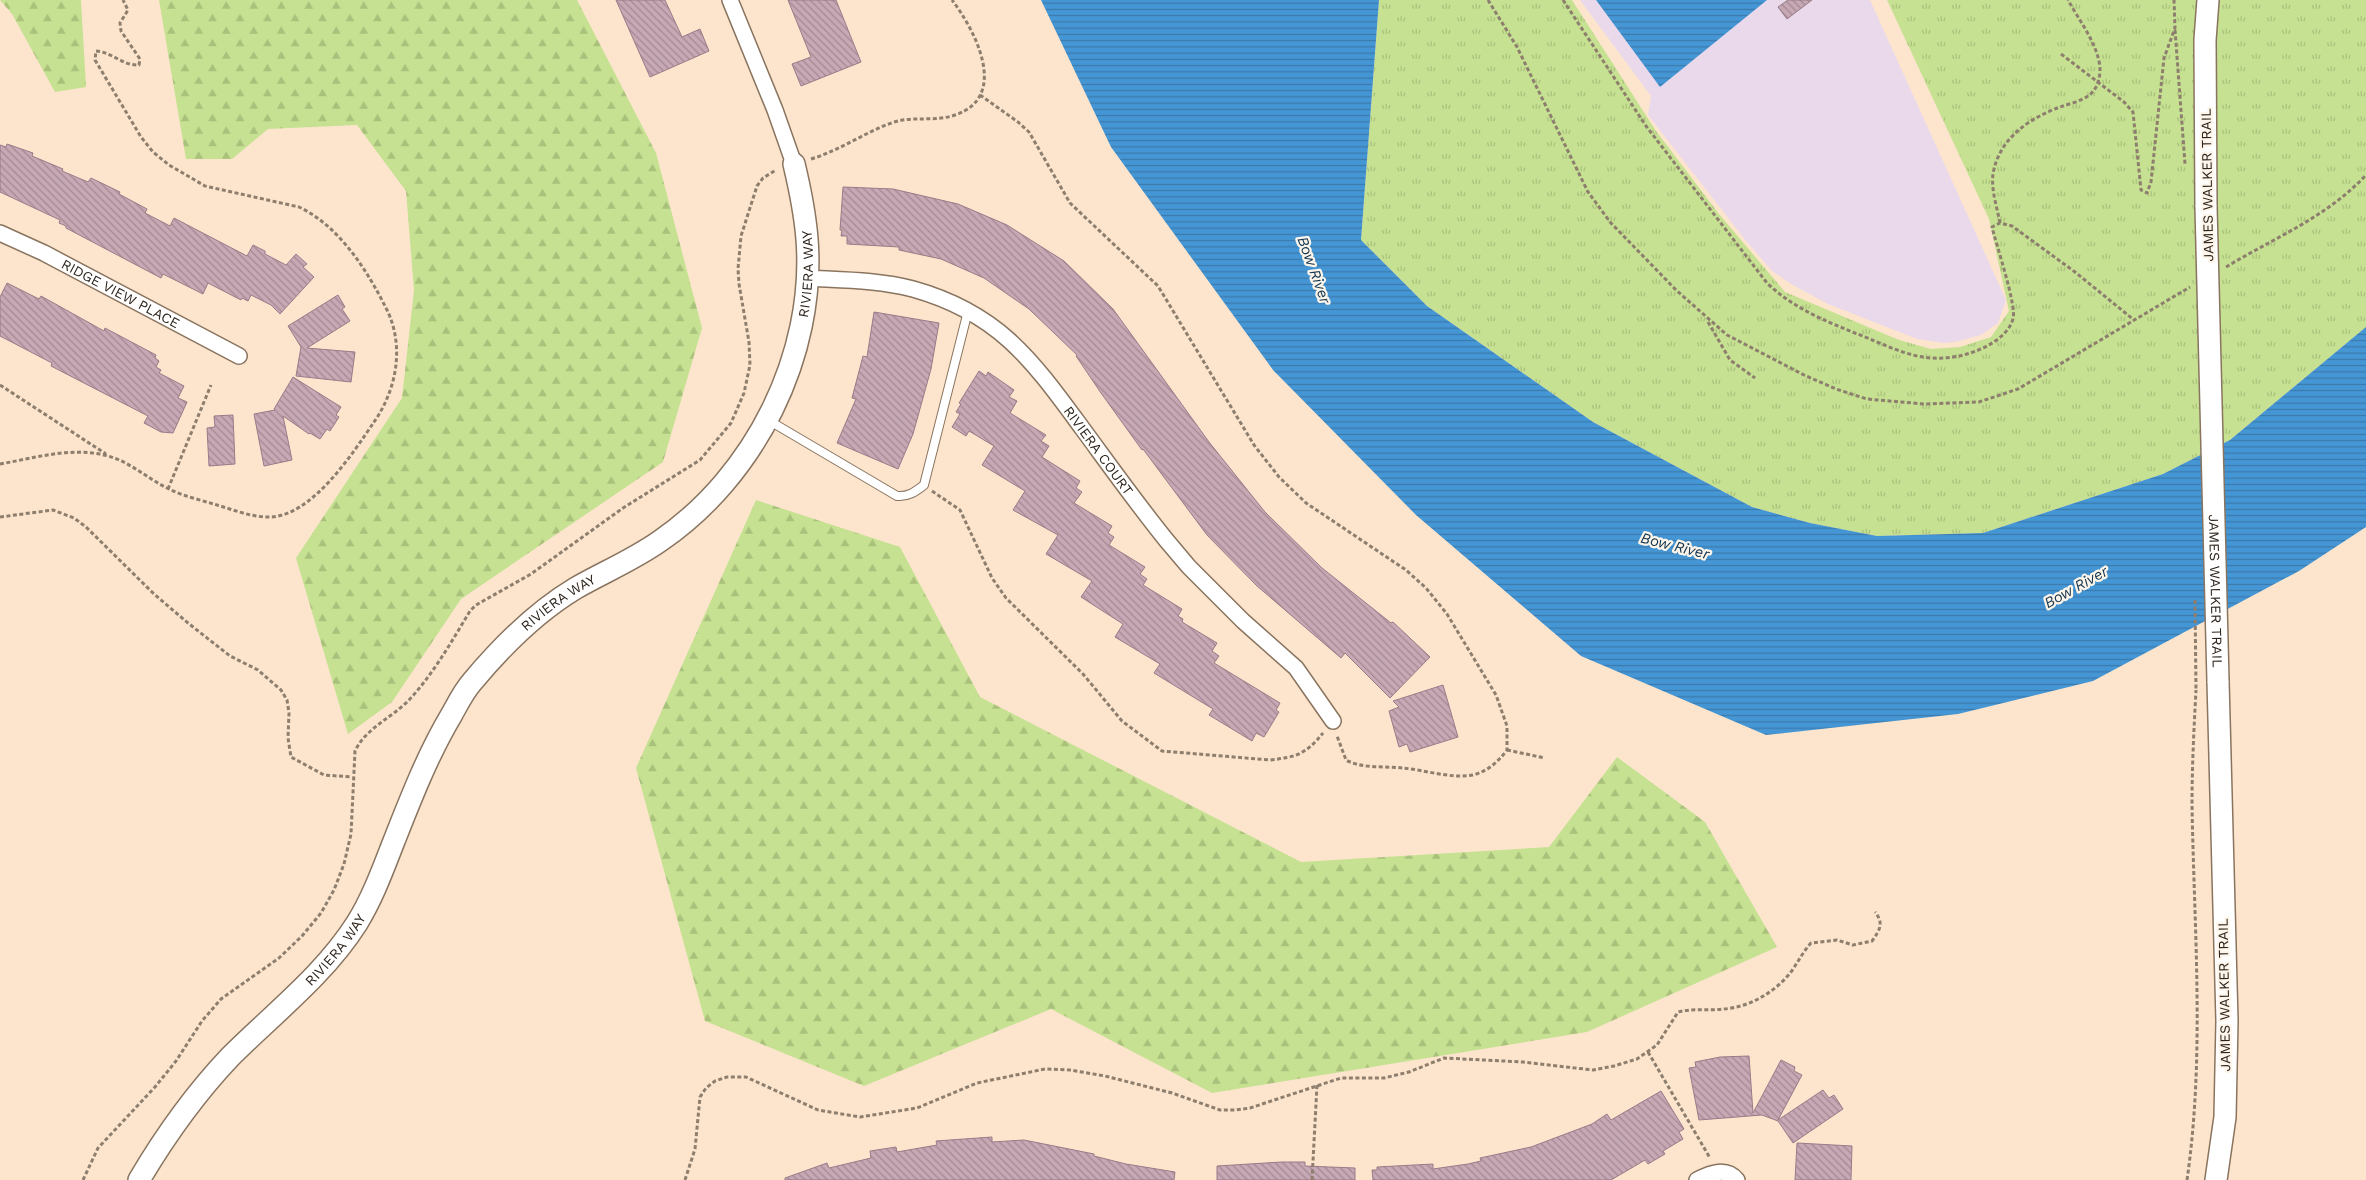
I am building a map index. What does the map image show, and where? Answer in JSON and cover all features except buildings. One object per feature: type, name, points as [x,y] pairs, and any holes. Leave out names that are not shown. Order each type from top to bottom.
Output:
[{"type":"street","name":"RIVIERA WAY","points":[[139,1180],[159,1146],[193,1100],[229,1058],[304,986],[356,924],[373,892],[427,760],[469,686],[505,645],[547,608],[577,588],[625,563],[662,540],[690,517],[717,492],[735,471],[767,420],[792,361],[802,318],[807,278],[805,221],[794,164],[775,110],[730,0]]},
{"type":"street","name":"JAMES WALKER TRAIL","points":[[2208,0],[2205,40],[2206,207],[2227,1021],[2225,1116],[2216,1180]]},
{"type":"street","name":"RIDGE VIEW PLACE","points":[[0,233],[44,253],[239,356]]},
{"type":"street","name":"RIVIERA COURT","points":[[807,278],[891,284],[943,299],[968,311],[1013,342],[1039,369],[1145,514],[1172,547],[1242,621],[1296,668],[1333,721]]},
{"type":"street","points":[[1697,1180],[1718,1172],[1733,1175],[1737,1180]]},
{"type":"lane","points":[[767,420],[897,496],[905,497],[924,485],[968,311]]},
{"type":"path","points":[[0,385],[109,456],[132,466],[168,489],[250,515],[270,517],[285,514],[306,503],[333,478],[387,404],[393,386],[396,367],[396,342],[392,318],[358,261],[325,223],[312,213],[299,207],[204,186],[169,165],[153,152],[126,113],[95,60],[96,51],[104,52],[122,62],[139,65],[140,59],[121,31],[120,23],[128,10],[123,0]]},
{"type":"path","points":[[818,157],[895,122],[912,118],[954,116],[969,107],[980,95],[985,77],[982,58],[961,12],[952,0]]},
{"type":"path","points":[[1488,0],[1517,47],[1588,192],[1610,222],[1706,320],[1734,340],[1836,389],[1868,399],[1952,405],[1979,402],[2018,389],[2193,286]]},
{"type":"path","points":[[1563,0],[1646,126],[1767,283],[1781,296],[1817,318],[1896,350],[1931,358],[1964,356],[1983,348],[2001,338],[2013,319],[2012,303],[1992,227],[2000,223],[2012,226],[2075,272],[2134,320]]},
{"type":"path","points":[[2000,223],[1994,191],[1993,173],[2005,145],[2018,129],[2032,120],[2088,97],[2098,84],[2100,68],[2094,49],[2068,0]]},
{"type":"path","points":[[2174,0],[2185,167]]},
{"type":"path","points":[[2060,54],[2133,112],[2141,190],[2147,193],[2151,182],[2164,58],[2175,28]]},
{"type":"path","points":[[980,95],[1029,132],[1070,203],[1158,286],[1254,444],[1279,477],[1306,503],[1406,570],[1426,588],[1447,614],[1496,695],[1507,726],[1507,750],[1488,770],[1472,775],[1449,775],[1404,768],[1355,765],[1346,760],[1342,754],[1333,721]]},
{"type":"path","points":[[2218,271],[2301,226],[2351,192],[2366,176]]},
{"type":"path","points":[[1706,320],[1730,360],[1755,378]]},
{"type":"path","points":[[168,489],[210,385]]},
{"type":"path","points":[[0,464],[85,451],[109,456]]},
{"type":"path","points":[[924,485],[960,510],[992,578],[1006,598],[1084,674],[1122,721],[1162,751],[1270,760],[1288,758],[1306,752],[1333,721]]},
{"type":"path","points":[[0,517],[53,510],[74,518],[86,527],[147,588],[188,623],[230,656],[258,670],[281,690],[287,700],[289,713],[289,750],[291,757],[324,775],[352,777]]},
{"type":"path","points":[[2187,1180],[2194,1110],[2198,1039],[2192,803],[2196,690]]},
{"type":"path","points":[[1507,750],[1546,758]]},
{"type":"path","points":[[685,1180],[695,1149],[700,1098],[706,1088],[715,1081],[727,1077],[746,1077],[818,1110],[860,1118],[917,1108],[977,1083],[1045,1069],[1070,1070],[1104,1076],[1172,1094],[1220,1110],[1250,1108],[1341,1078],[1384,1078],[1396,1076],[1444,1058],[1523,1062],[1593,1070],[1637,1059],[1648,1052],[1657,1045],[1678,1012],[1688,1010],[1724,1010],[1746,1005],[1760,998],[1791,972],[1811,943],[1837,940],[1853,945],[1872,941],[1881,925],[1880,918],[1874,912]]},
{"type":"path","points":[[1648,1052],[1718,1172]]},
{"type":"path","points":[[1312,1180],[1317,1085]]},
{"type":"shaded area","points":[[1580,0],[1870,0],[2006,300],[1998,323],[1981,335],[1955,342],[1944,343],[1917,339],[1828,304],[1791,284],[1772,271],[1746,241],[1648,115],[1651,96]]},
{"type":"green space","points":[[0,0],[81,0],[86,87],[55,92],[12,14]]},
{"type":"green space","points":[[159,0],[577,0],[656,153],[702,328],[663,462],[461,599],[392,702],[348,734],[296,558],[402,398],[414,290],[406,191],[357,125],[268,129],[232,159],[186,159]]},
{"type":"green space","points":[[1379,0],[1572,0],[1656,131],[1719,214],[1785,292],[1899,340],[1931,349],[1960,347],[1991,337],[2009,311],[1989,219],[1887,0],[2366,0],[2366,327],[2230,440],[2163,474],[1983,533],[1877,536],[1810,523],[1752,507],[1593,422],[1427,306],[1361,240]]},
{"type":"green space","points":[[756,500],[900,547],[980,697],[1301,862],[1549,847],[1617,757],[1705,822],[1777,947],[1587,1032],[1212,1093],[1051,1009],[864,1086],[705,1021],[636,768]]},
{"type":"water","name":"Bow River","points":[[1041,0],[1379,0],[1361,240],[1427,306],[1593,422],[1752,507],[1810,523],[1877,536],[1983,533],[2163,474],[2230,440],[2366,327],[2366,527],[2299,571],[2093,681],[1958,714],[1766,735],[1581,656],[1416,515],[1273,370],[1111,147]]},
{"type":"water","points":[[1596,0],[1767,0],[1660,87]]}]
